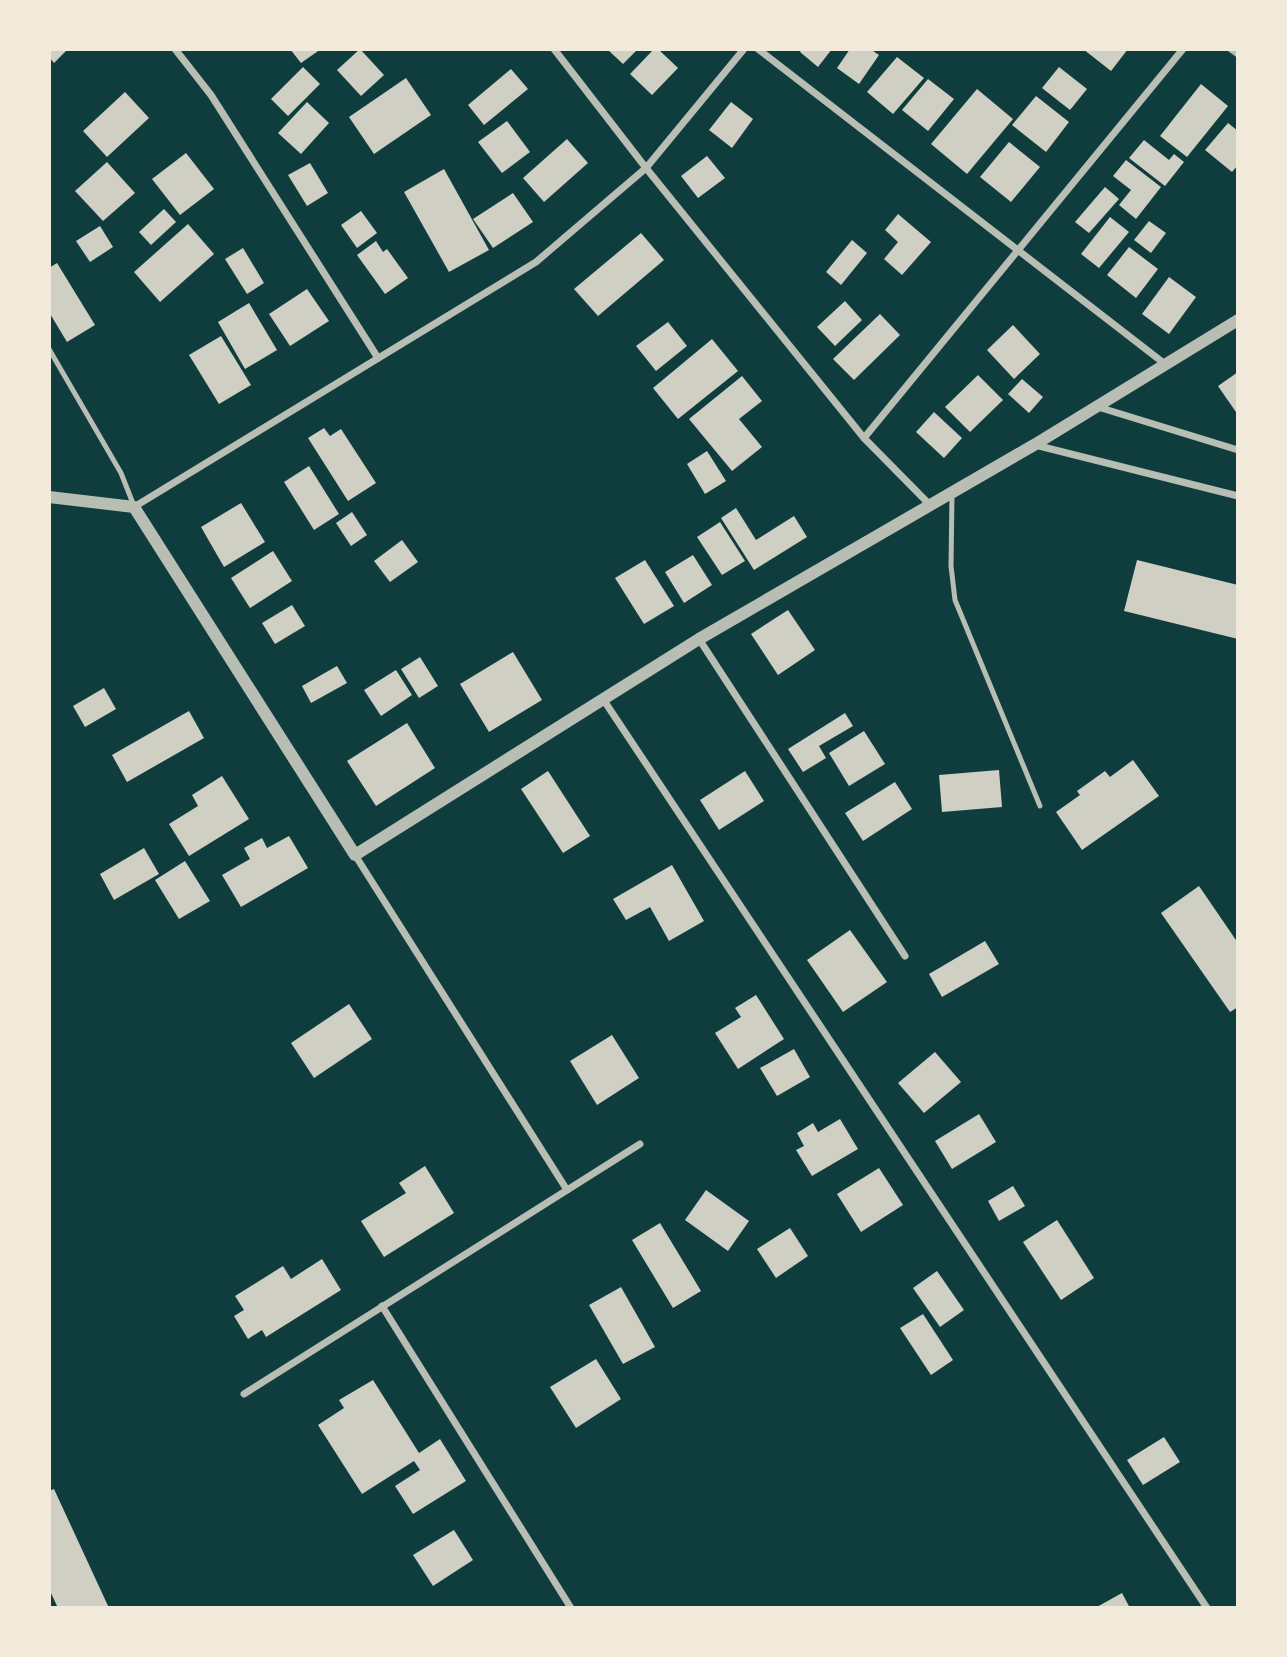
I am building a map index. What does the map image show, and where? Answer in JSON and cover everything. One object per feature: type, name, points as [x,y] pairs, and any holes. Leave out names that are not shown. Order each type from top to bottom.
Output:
[{"type":"street","points":[[175,49],[211,95],[378,358]]},
{"type":"street","points":[[554,49],[646,168],[864,438],[930,505]]},
{"type":"street","points":[[49,497],[134,507],[536,262],[646,168],[744,49]]},
{"type":"street","points":[[758,49],[1166,364]]},
{"type":"street","points":[[864,438],[1182,49]]},
{"type":"street","points":[[1231,49],[1238,54]]},
{"type":"street","points":[[355,855],[699,639],[1034,445],[1238,320]]},
{"type":"street","points":[[1096,407],[1238,450]]},
{"type":"street","points":[[1034,445],[1238,496]]},
{"type":"street","points":[[134,507],[567,1190]]},
{"type":"street","points":[[699,639],[905,956]]},
{"type":"street","points":[[603,699],[1207,1608]]},
{"type":"street","points":[[244,1394],[640,1144]]},
{"type":"street","points":[[382,1306],[571,1608]]},
{"type":"lane","points":[[49,349],[121,473],[134,507]]},
{"type":"lane","points":[[952,492],[950,566],[955,600],[1040,806]]},
{"type":"building","points":[[49,49],[68,49],[54,63],[49,57]]},
{"type":"building","points":[[290,49],[321,49],[301,63]]},
{"type":"building","points":[[360,49],[384,75],[361,96],[337,70]]},
{"type":"building","points":[[607,49],[638,49],[623,64]]},
{"type":"building","points":[[654,49],[658,49],[678,68],[652,95],[630,74]]},
{"type":"building","points":[[802,49],[832,49],[818,67],[800,52]]},
{"type":"building","points":[[850,49],[870,49],[879,55],[859,84],[837,68]]},
{"type":"building","points":[[1083,49],[1128,49],[1111,71]]},
{"type":"building","points":[[897,57],[924,78],[893,114],[867,92]]},
{"type":"building","points":[[303,67],[320,84],[288,116],[271,99]]},
{"type":"building","points":[[1059,67],[1087,89],[1070,110],[1042,88]]},
{"type":"building","points":[[511,69],[528,89],[484,125],[468,105]]},
{"type":"building","points":[[406,78],[431,115],[374,154],[349,117]]},
{"type":"building","points":[[928,79],[954,99],[928,131],[902,110]]},
{"type":"building","points":[[1201,84],[1228,106],[1187,157],[1160,136]]},
{"type":"building","points":[[977,89],[1013,119],[967,174],[931,144]]},
{"type":"building","points":[[125,92],[149,118],[107,157],[83,131]]},
{"type":"building","points":[[1036,96],[1069,122],[1046,152],[1012,125]]},
{"type":"building","points":[[307,102],[329,123],[301,154],[278,133]]},
{"type":"building","points":[[731,102],[753,119],[732,148],[709,130]]},
{"type":"building","points":[[507,121],[530,152],[502,173],[478,142]]},
{"type":"building","points":[[1228,123],[1238,131],[1238,165],[1232,172],[1205,150]]},
{"type":"building","points":[[567,139],[588,163],[544,202],[523,178]]},
{"type":"building","points":[[1144,140],[1169,160],[1174,154],[1184,162],[1165,186],[1129,158]]},
{"type":"building","points":[[1009,142],[1040,167],[1011,202],[980,177]]},
{"type":"building","points":[[186,153],[214,189],[180,215],[152,179]]},
{"type":"building","points":[[707,156],[725,178],[698,198],[681,176]]},
{"type":"building","points":[[1126,160],[1161,187],[1136,219],[1119,205],[1131,190],[1113,176]]},
{"type":"building","points":[[107,162],[135,193],[103,221],[75,191]]},
{"type":"building","points":[[310,163],[328,193],[307,206],[288,175]]},
{"type":"building","points":[[444,169],[489,250],[449,272],[404,192]]},
{"type":"building","points":[[1105,187],[1119,199],[1089,233],[1075,222]]},
{"type":"building","points":[[513,193],[533,222],[493,248],[473,219]]},
{"type":"building","points":[[164,209],[176,222],[151,245],[139,232]]},
{"type":"building","points":[[361,211],[377,233],[357,248],[341,225]]},
{"type":"building","points":[[898,214],[931,242],[902,275],[884,259],[898,242],[885,230]]},
{"type":"building","points":[[1110,217],[1129,232],[1099,268],[1081,254]]},
{"type":"building","points":[[1149,221],[1166,233],[1151,253],[1134,240]]},
{"type":"building","points":[[188,224],[214,254],[160,302],[134,272]]},
{"type":"building","points":[[100,226],[113,247],[90,262],[76,241]]},
{"type":"building","points":[[641,233],[664,260],[598,316],[574,289]]},
{"type":"building","points":[[852,240],[867,253],[841,285],[826,272]]},
{"type":"building","points":[[376,241],[383,252],[387,249],[408,278],[385,294],[357,255]]},
{"type":"building","points":[[1129,247],[1158,269],[1136,298],[1107,275]]},
{"type":"building","points":[[243,248],[264,283],[247,294],[225,259]]},
{"type":"building","points":[[57,263],[95,325],[67,342],[49,312],[49,268]]},
{"type":"building","points":[[1169,277],[1196,297],[1169,334],[1142,314]]},
{"type":"building","points":[[307,289],[329,321],[290,346],[269,314]]},
{"type":"building","points":[[845,301],[862,320],[835,346],[817,327]]},
{"type":"building","points":[[249,303],[277,350],[245,369],[218,322]]},
{"type":"building","points":[[880,314],[900,335],[854,380],[833,359]]},
{"type":"building","points":[[668,322],[687,346],[656,371],[636,346]]},
{"type":"building","points":[[1013,325],[1040,354],[1014,379],[987,350]]},
{"type":"building","points":[[221,336],[251,385],[219,404],[189,355]]},
{"type":"building","points":[[712,339],[738,371],[678,419],[653,388]]},
{"type":"building","points":[[1238,372],[1238,415],[1218,386]]},
{"type":"building","points":[[978,375],[1003,400],[970,432],[945,407]]},
{"type":"building","points":[[742,376],[762,401],[739,419],[762,447],[732,471],[689,419]]},
{"type":"building","points":[[1022,379],[1043,397],[1029,413],[1008,394]]},
{"type":"building","points":[[934,412],[962,438],[944,458],[916,432]]},
{"type":"building","points":[[324,428],[330,436],[341,429],[376,483],[348,501],[308,438]]},
{"type":"building","points":[[707,451],[726,481],[705,494],[687,464]]},
{"type":"building","points":[[309,466],[339,514],[314,530],[284,482]]},
{"type":"building","points":[[241,503],[265,542],[224,567],[201,527]]},
{"type":"building","points":[[736,508],[756,540],[794,516],[807,537],[754,570],[721,518]]},
{"type":"building","points":[[352,512],[367,535],[351,546],[336,523]]},
{"type":"building","points":[[720,522],[745,561],[722,575],[697,537]]},
{"type":"building","points":[[402,540],[418,562],[390,582],[374,561]]},
{"type":"building","points":[[273,551],[292,581],[250,608],[231,578]]},
{"type":"building","points":[[693,555],[712,585],[684,603],[665,572]]},
{"type":"building","points":[[645,560],[674,606],[644,624],[615,578]]},
{"type":"building","points":[[1137,560],[1238,585],[1238,639],[1124,611]]},
{"type":"building","points":[[292,605],[305,626],[275,644],[262,623]]},
{"type":"building","points":[[788,610],[815,650],[778,675],[751,634]]},
{"type":"building","points":[[513,652],[542,700],[489,732],[460,684]]},
{"type":"building","points":[[420,657],[438,686],[419,698],[401,669]]},
{"type":"building","points":[[337,666],[347,683],[311,703],[302,686]]},
{"type":"building","points":[[396,670],[412,695],[381,716],[364,690]]},
{"type":"building","points":[[104,688],[116,709],[85,727],[73,706]]},
{"type":"building","points":[[189,711],[204,738],[127,782],[112,755]]},
{"type":"building","points":[[845,713],[853,726],[819,746],[826,758],[803,772],[788,749]]},
{"type":"building","points":[[407,723],[435,768],[376,806],[347,761]]},
{"type":"building","points":[[864,731],[885,764],[849,786],[829,753]]},
{"type":"building","points":[[1133,760],[1159,796],[1082,850],[1056,812],[1080,795],[1077,791],[1105,771],[1110,777]]},
{"type":"building","points":[[999,770],[1002,807],[942,812],[939,775]]},
{"type":"building","points":[[548,771],[590,836],[563,853],[521,789]]},
{"type":"building","points":[[745,771],[764,801],[719,830],[700,800]]},
{"type":"building","points":[[222,776],[249,819],[189,856],[169,824],[198,806],[192,795]]},
{"type":"building","points":[[895,782],[912,809],[863,841],[845,813]]},
{"type":"building","points":[[289,836],[308,868],[241,907],[222,875],[250,859],[244,848],[262,838],[267,848]]},
{"type":"building","points":[[144,848],[159,874],[114,900],[100,874]]},
{"type":"building","points":[[185,861],[210,901],[179,919],[155,880]]},
{"type":"building","points":[[672,865],[704,921],[669,941],[650,907],[626,920],[613,899]]},
{"type":"building","points":[[1199,886],[1238,943],[1238,1007],[1230,1012],[1161,913]]},
{"type":"building","points":[[850,930],[887,982],[843,1012],[807,960]]},
{"type":"building","points":[[985,941],[999,964],[942,997],[929,974]]},
{"type":"building","points":[[756,995],[784,1039],[738,1069],[715,1033],[741,1017],[735,1008]]},
{"type":"building","points":[[349,1004],[372,1039],[314,1078],[291,1043]]},
{"type":"building","points":[[612,1035],[639,1078],[597,1105],[570,1061]]},
{"type":"building","points":[[794,1049],[810,1077],[777,1096],[760,1068]]},
{"type":"building","points":[[935,1052],[961,1082],[924,1113],[898,1083]]},
{"type":"building","points":[[979,1114],[996,1142],[952,1169],[935,1141]]},
{"type":"building","points":[[840,1119],[858,1149],[812,1176],[796,1150],[804,1146],[797,1133],[813,1123],[818,1132]]},
{"type":"building","points":[[425,1166],[454,1213],[384,1257],[361,1221],[406,1193],[399,1183]]},
{"type":"building","points":[[879,1168],[903,1205],[861,1232],[837,1194]]},
{"type":"building","points":[[1013,1186],[1025,1206],[999,1221],[988,1201]]},
{"type":"building","points":[[706,1190],[749,1221],[728,1251],[685,1220]]},
{"type":"building","points":[[1057,1220],[1094,1278],[1061,1300],[1023,1242]]},
{"type":"building","points":[[660,1223],[701,1291],[673,1308],[632,1240]]},
{"type":"building","points":[[790,1228],[808,1256],[776,1278],[757,1249]]},
{"type":"building","points":[[322,1259],[341,1290],[266,1337],[262,1330],[248,1339],[234,1316],[244,1310],[235,1296],[283,1266],[291,1279]]},
{"type":"building","points":[[937,1271],[964,1310],[940,1327],[913,1288]]},
{"type":"building","points":[[621,1287],[655,1347],[623,1364],[589,1305]]},
{"type":"building","points":[[923,1314],[953,1360],[931,1375],[900,1328]]},
{"type":"building","points":[[596,1359],[621,1399],[576,1428],[550,1387]]},
{"type":"building","points":[[373,1380],[419,1453],[440,1439],[466,1481],[413,1514],[395,1486],[420,1470],[414,1461],[362,1494],[318,1425],[344,1408],[339,1400]]},
{"type":"building","points":[[1164,1437],[1180,1462],[1143,1485],[1127,1460]]},
{"type":"building","points":[[54,1489],[109,1608],[58,1608],[49,1589],[49,1491]]},
{"type":"building","points":[[454,1530],[473,1560],[433,1586],[413,1555]]},
{"type":"building","points":[[1122,1593],[1130,1608],[1095,1608]]}]
